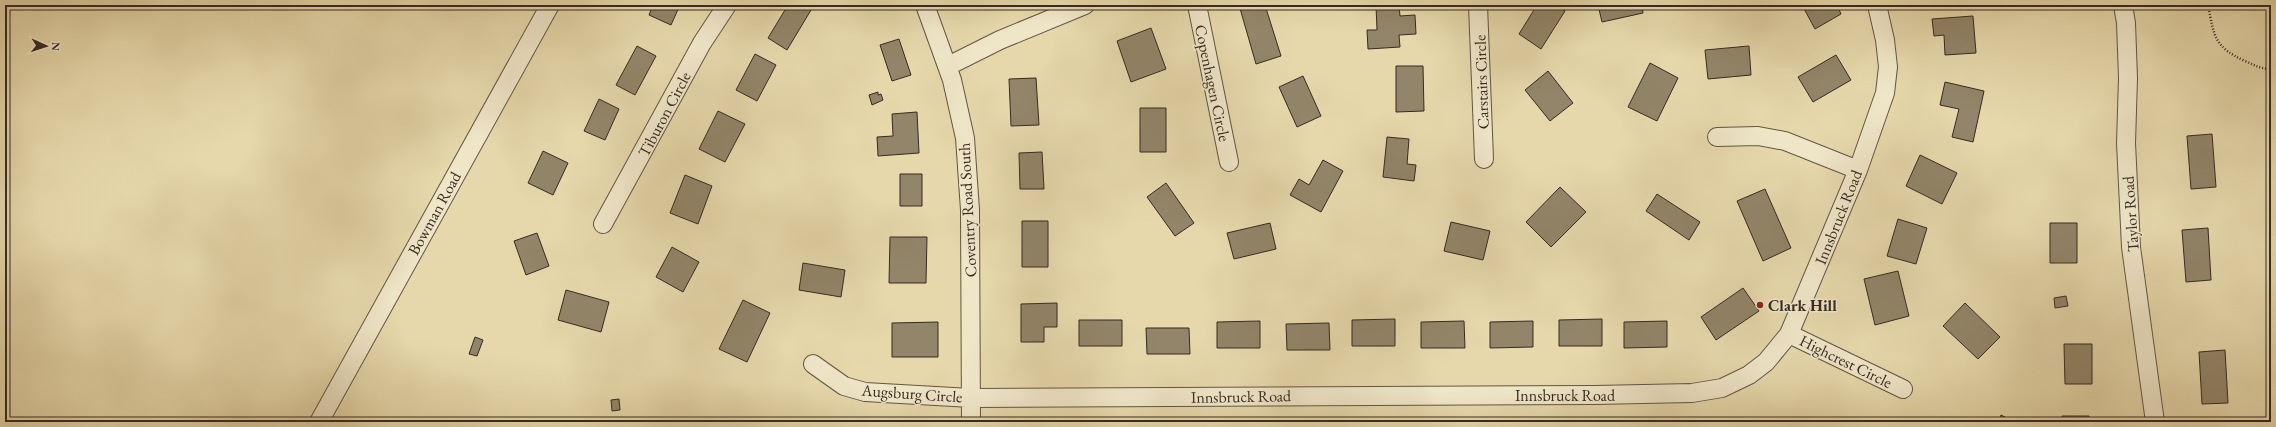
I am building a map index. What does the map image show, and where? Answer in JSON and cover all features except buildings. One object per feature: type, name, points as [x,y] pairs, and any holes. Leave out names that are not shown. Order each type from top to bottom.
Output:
[{"type":"street","name":"Bowman Road","points":[[319,422],[550,5]]},
{"type":"street","name":"Tiburon Circle","points":[[603,224],[702,43],[727,5]]},
{"type":"street","name":"Coventry Road South","points":[[925,5],[948,66],[965,138],[970,210],[971,422]]},
{"type":"street","points":[[948,66],[1000,40],[1084,5]]},
{"type":"street","name":"Copenhagen Circle","points":[[1197,5],[1229,162]]},
{"type":"street","name":"Carstairs Circle","points":[[1478,5],[1484,159]]},
{"type":"street","name":"Innsbruck Road","points":[[971,398],[1595,395],[1692,393],[1722,388],[1749,375],[1766,362],[1789,334],[1858,170],[1885,93],[1888,67],[1886,47],[1877,5]]},
{"type":"street","name":"Taylor Road","points":[[2123,5],[2126,23],[2128,78],[2126,143],[2131,247],[2155,422]]},
{"type":"street","points":[[1717,137],[1758,136],[1785,141],[1858,170]]},
{"type":"street","name":"Highcrest Circle","points":[[1789,334],[1903,389]]},
{"type":"street","name":"Augsburg Circle","points":[[813,364],[844,386],[865,392],[971,398]]},
{"type":"path","points":[[2208,5],[2213,33],[2226,52],[2263,69],[2271,69]]},
{"type":"place","name":"Clark Hill","points":[[1760,305]]}]
